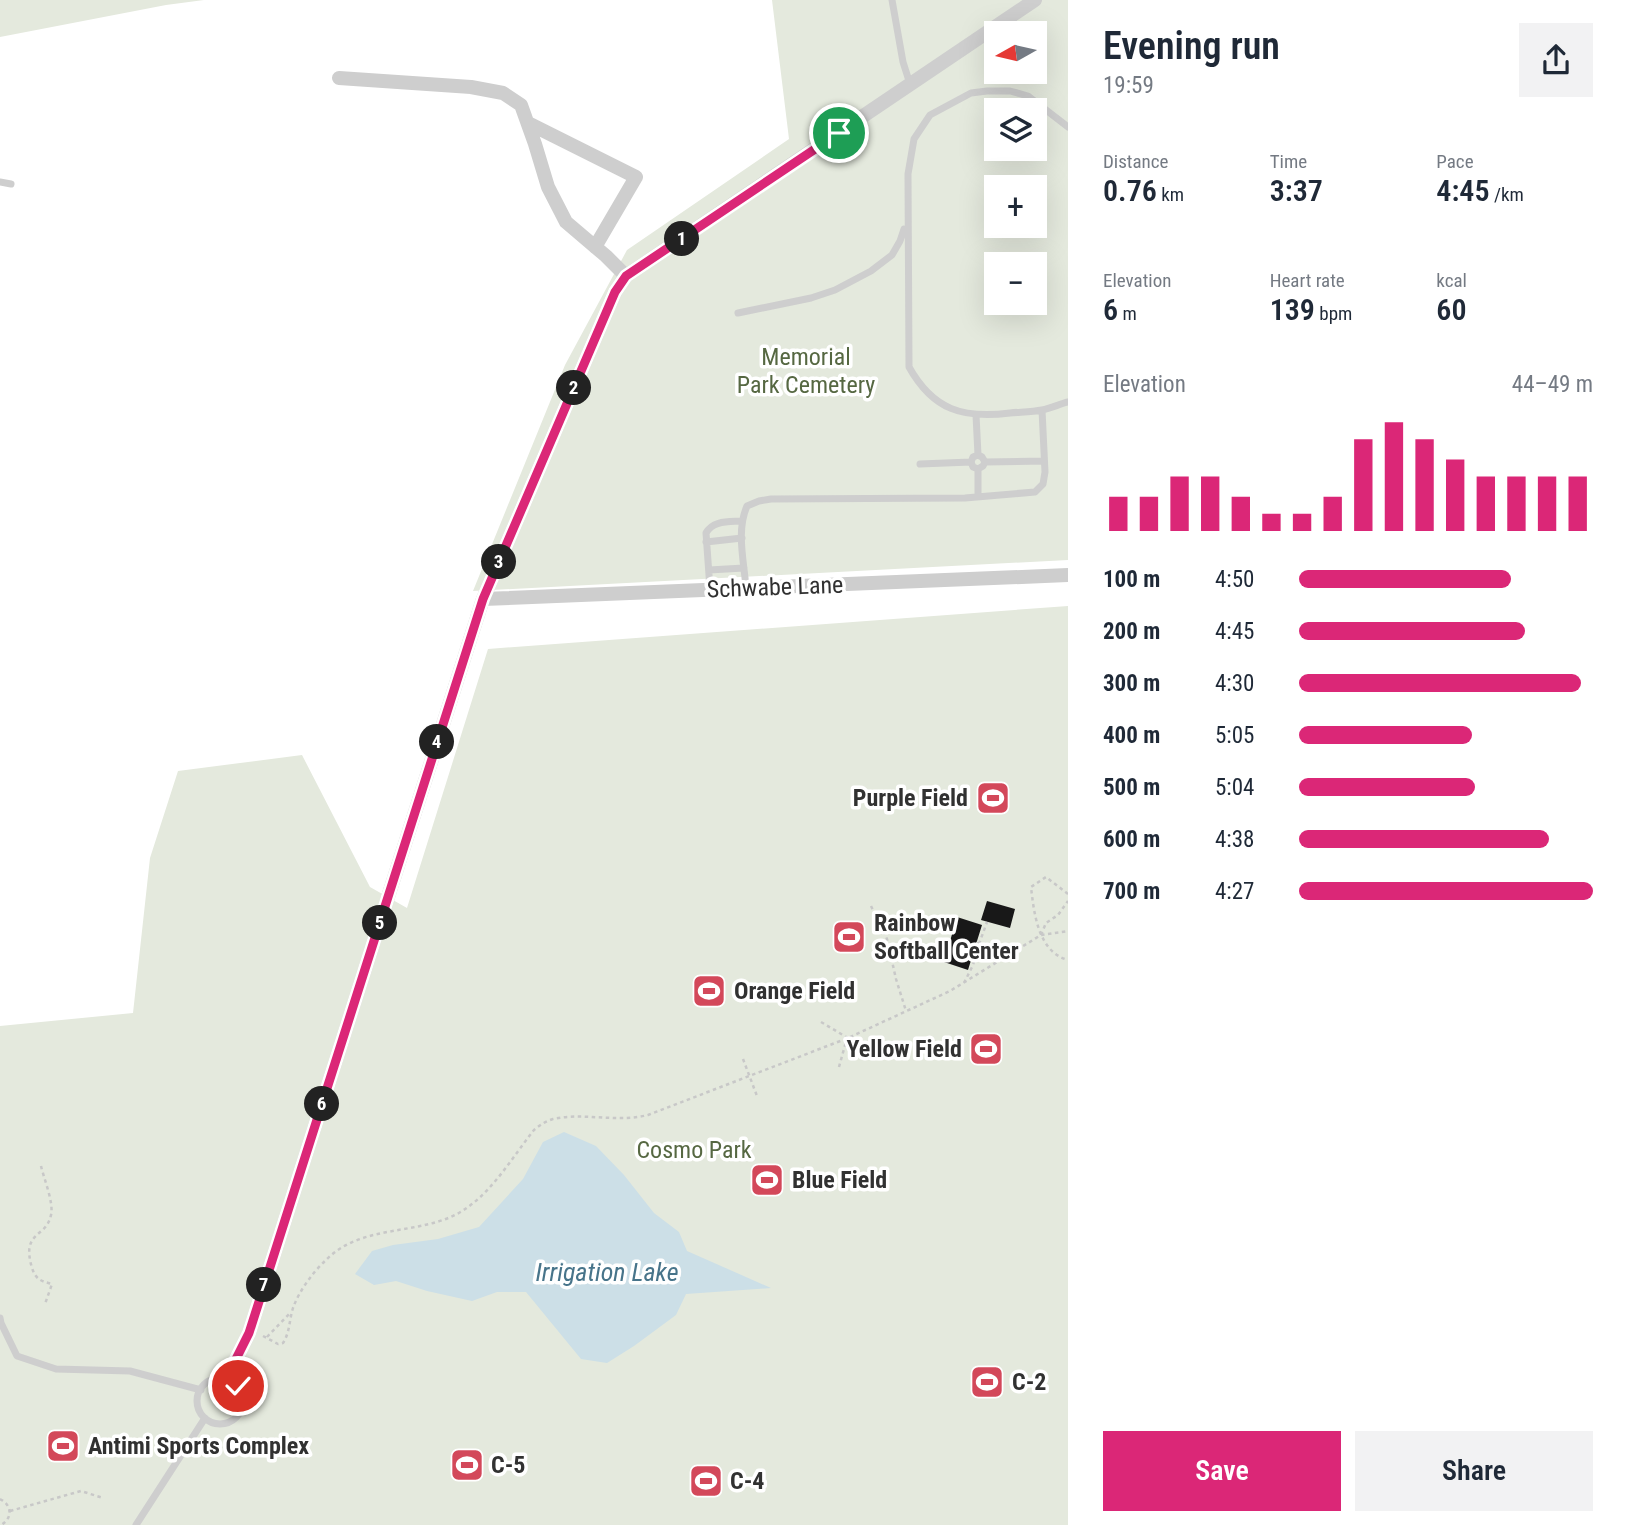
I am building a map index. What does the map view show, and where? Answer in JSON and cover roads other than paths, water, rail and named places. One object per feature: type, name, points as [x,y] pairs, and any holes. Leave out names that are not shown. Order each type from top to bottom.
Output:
[{"type":"street","points":[[226,1379],[249,1333],[483,599],[615,292],[626,276],[1035,0]]},
{"type":"street","points":[[339,78],[471,86],[503,93],[521,105],[548,187],[566,222],[626,276]]},
{"type":"street","points":[[528,123],[636,177],[595,247]]},
{"type":"street","name":"Schwabe Lane","points":[[483,599],[1068,575]]},
{"type":"lane","points":[[892,0],[910,85]]},
{"type":"lane","points":[[1068,127],[1028,96],[1010,91],[971,93],[930,115],[914,139],[908,174],[907,219],[909,367],[919,385],[948,408],[966,414],[987,416],[1042,410],[1068,402]]},
{"type":"lane","points":[[0,182],[11,184]]},
{"type":"lane","points":[[738,313],[811,298],[835,290],[871,271],[892,255],[907,219]]},
{"type":"lane","points":[[746,588],[742,538],[747,506],[771,499],[978,497],[1035,492],[1043,484],[1045,472],[1042,410]]},
{"type":"lane","points":[[976,415],[978,455]]},
{"type":"lane","points":[[971,462],[973,457],[978,455]]},
{"type":"lane","points":[[978,455],[985,462]]},
{"type":"lane","points":[[978,497],[978,469],[985,462],[1044,461]]},
{"type":"lane","points":[[920,464],[971,462]]},
{"type":"lane","points":[[971,462],[973,467],[978,469]]},
{"type":"lane","points":[[710,589],[706,533],[709,527],[717,523],[743,521]]},
{"type":"lane","points":[[706,542],[742,538]]},
{"type":"lane","points":[[709,570],[744,568]]},
{"type":"lane","points":[[0,1318],[17,1356],[55,1369],[130,1371],[201,1390]]},
{"type":"lane","points":[[226,1379],[238,1386],[242,1392],[243,1408],[234,1420],[219,1424],[211,1422],[200,1412],[198,1404],[201,1390],[211,1380],[226,1379]]},
{"type":"lane","points":[[136,1525],[205,1418]]},
{"type":"water","name":"Irrigation Lake","points":[[564,1132],[596,1146],[624,1175],[654,1213],[679,1232],[687,1251],[771,1288],[686,1294],[676,1315],[607,1363],[581,1359],[526,1292],[497,1292],[472,1301],[396,1281],[374,1285],[355,1274],[372,1251],[393,1245],[438,1239],[479,1227],[523,1179],[543,1142]]},
{"type":"place","name":"Purple Field","points":[[993,798]]},
{"type":"place","name":"Rainbow Softball Center","points":[[849,937]]},
{"type":"place","name":"Orange Field","points":[[709,991]]},
{"type":"place","name":"Yellow Field","points":[[986,1049]]},
{"type":"place","name":"Blue Field","points":[[767,1180]]},
{"type":"place","name":"C-2","points":[[987,1382]]},
{"type":"place","name":"Antimi Sports Complex","points":[[63,1446]]},
{"type":"place","name":"C-5","points":[[467,1465]]},
{"type":"place","name":"C-4","points":[[706,1481]]},
{"type":"park label","name":"Memorial Park Cemetery","points":[[806,371]]},
{"type":"park label","name":"Cosmo Park","points":[[694,1150]]}]
